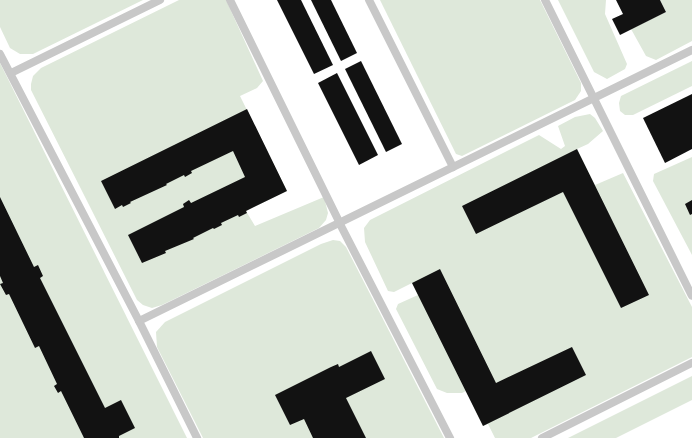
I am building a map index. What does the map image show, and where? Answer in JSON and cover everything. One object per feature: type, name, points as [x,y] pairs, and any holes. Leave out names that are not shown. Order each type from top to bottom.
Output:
[{"type":"lane","points":[[11,73],[160,0]]},
{"type":"lane","points":[[230,0],[340,224],[450,438]]},
{"type":"lane","points":[[369,0],[453,167]]},
{"type":"lane","points":[[545,0],[692,296]]},
{"type":"lane","points":[[139,321],[340,224],[692,50]]},
{"type":"lane","points":[[0,54],[11,73],[65,182],[139,321],[197,438]]},
{"type":"lane","points":[[542,438],[692,363]]},
{"type":"green space","points":[[0,0],[143,0],[33,54],[20,54],[10,48],[0,27]]},
{"type":"green space","points":[[179,0],[226,0],[263,81],[257,88],[240,96],[287,191],[246,211],[255,226],[324,197],[328,213],[326,220],[319,228],[162,305],[152,308],[143,305],[137,300],[31,90],[31,84],[33,76],[41,68]]},
{"type":"green space","points":[[380,0],[540,0],[581,83],[581,91],[575,100],[462,156],[456,154]]},
{"type":"green space","points":[[558,0],[606,0],[605,14],[627,64],[625,69],[607,79],[594,72]]},
{"type":"green space","points":[[660,0],[692,0],[692,41],[656,60],[646,56],[631,29],[666,12]]},
{"type":"green space","points":[[692,61],[692,86],[633,115],[625,115],[620,111],[619,103],[621,96]]},
{"type":"green space","points":[[0,63],[187,438],[0,438]]},
{"type":"green space","points":[[590,114],[595,118],[603,131],[588,144],[577,149],[595,185],[623,173],[692,307],[692,357],[531,438],[495,438],[488,424],[483,426],[466,391],[462,393],[447,393],[437,389],[396,309],[398,304],[418,295],[412,283],[394,292],[388,291],[365,242],[364,228],[370,220],[539,135],[561,149],[565,146],[558,126],[575,117]]},
{"type":"green space","points":[[692,157],[692,255],[653,181],[654,174]]},
{"type":"green space","points":[[333,240],[340,241],[346,247],[444,438],[203,438],[157,347],[156,332],[165,322],[321,244]]},
{"type":"green space","points":[[692,376],[692,400],[616,438],[568,438]]},
{"type":"building","points":[[277,0],[301,0],[333,65],[314,74]]},
{"type":"building","points":[[311,0],[331,0],[357,53],[341,61]]},
{"type":"building","points":[[616,0],[660,0],[666,12],[620,35],[612,19],[623,14]]},
{"type":"building","points":[[361,61],[402,144],[386,152],[345,69]]},
{"type":"building","points":[[337,73],[378,155],[359,165],[318,83]]},
{"type":"building","points":[[692,94],[692,149],[665,163],[643,118]]},
{"type":"building","points":[[247,109],[287,191],[246,211],[247,213],[239,217],[238,215],[221,223],[222,225],[165,251],[166,253],[142,263],[128,235],[184,207],[183,204],[189,200],[191,203],[245,177],[233,151],[191,171],[192,173],[185,177],[184,175],[123,207],[122,205],[115,209],[101,181]]},
{"type":"building","points":[[577,149],[649,295],[621,308],[563,192],[476,234],[462,206]]},
{"type":"building","points":[[0,197],[34,267],[38,265],[43,276],[40,278],[105,408],[121,400],[135,428],[119,436],[119,438],[84,438],[61,391],[58,393],[54,386],[57,384],[39,346],[35,348],[9,294],[6,295],[0,284],[3,283],[0,276]]},
{"type":"building","points":[[692,200],[692,214],[690,215],[685,204]]},
{"type":"building","points":[[440,269],[496,383],[572,347],[586,375],[483,426],[412,283]]},
{"type":"building","points":[[371,351],[385,379],[346,398],[366,438],[313,438],[304,419],[290,425],[275,395],[331,367],[338,364],[339,367]]}]
